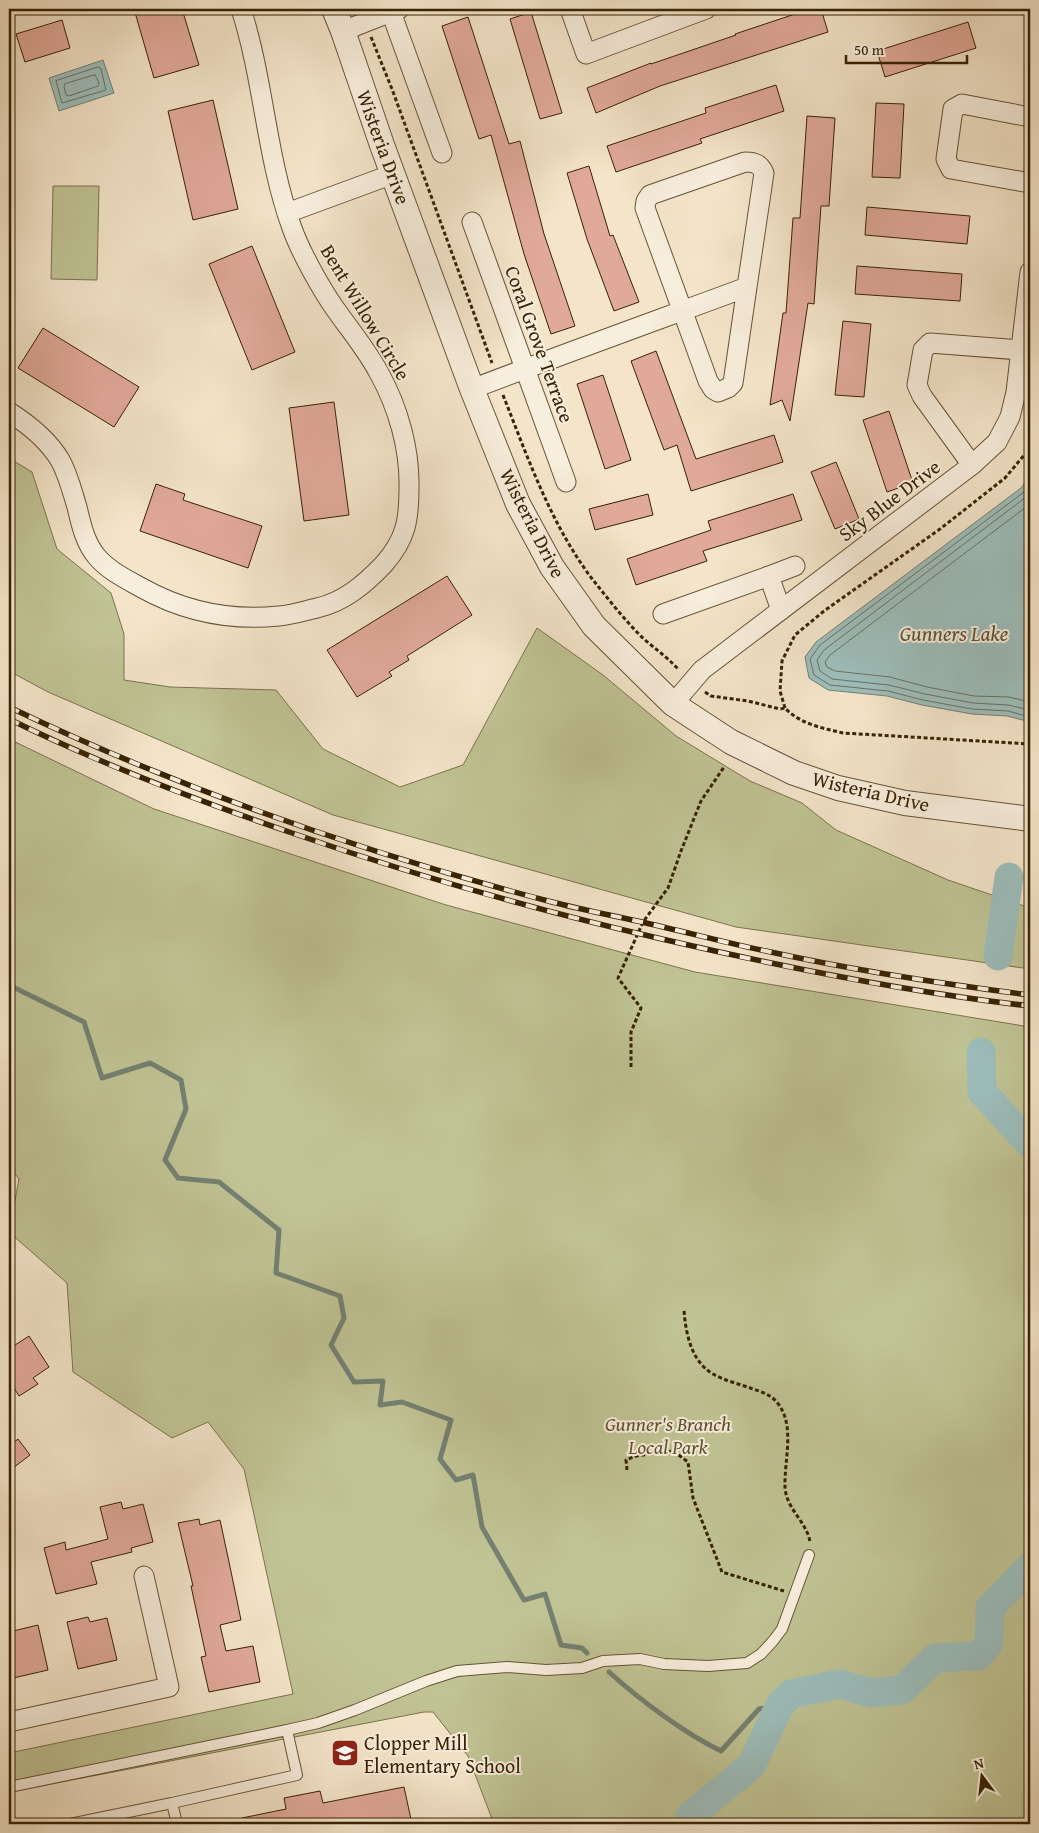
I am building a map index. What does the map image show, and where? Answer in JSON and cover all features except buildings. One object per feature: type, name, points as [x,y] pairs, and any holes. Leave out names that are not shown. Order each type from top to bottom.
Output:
[{"type":"street","name":"Bent Willow Circle","points":[[9,412],[27,423],[60,460],[70,484],[84,533],[95,555],[112,571],[142,588],[168,602],[196,611],[216,615],[280,616],[324,607],[348,596],[366,582],[389,557],[404,532],[409,515],[410,481],[406,444],[393,402],[379,372],[334,307],[296,237],[281,194],[250,39],[241,9]]},
{"type":"street","name":"Wisteria Drive","points":[[334,9],[353,27],[393,174],[472,389],[518,504],[552,567],[594,626],[674,704],[731,742],[794,773],[838,788],[905,803],[1030,819]]},
{"type":"street","points":[[570,9],[586,54],[706,9]]},
{"type":"street","points":[[353,27],[395,10],[442,153]]},
{"type":"street","points":[[1030,117],[962,104],[953,109],[946,159],[952,169],[1030,183]]},
{"type":"street","points":[[745,162],[754,162],[761,166],[764,173],[747,287],[733,383],[728,388],[718,392],[713,389],[708,381],[645,208],[646,201],[650,195],[745,162]]},
{"type":"street","points":[[287,213],[393,174]]},
{"type":"street","name":"Coral Grove Terrace","points":[[472,222],[566,482]]},
{"type":"street","name":"Sky Blue Drive","points":[[674,704],[702,670],[972,465],[997,442],[1010,417],[1016,392],[1030,272]]},
{"type":"street","points":[[472,389],[747,287]]},
{"type":"street","points":[[972,465],[922,396],[917,385],[923,350],[930,343],[1020,350]]},
{"type":"street","points":[[663,614],[795,566]]},
{"type":"street","points":[[769,576],[781,610]]},
{"type":"street","points":[[9,1722],[169,1687],[144,1576]]},
{"type":"lane","points":[[9,1787],[318,1723],[457,1671],[507,1667],[546,1670],[582,1668],[603,1661],[640,1659],[664,1664],[708,1666],[747,1663],[761,1654],[782,1629],[809,1555]]},
{"type":"lane","points":[[70,1824],[297,1776],[287,1730]]},
{"type":"lane","points":[[172,1803],[177,1824]]},
{"type":"path","points":[[353,27],[372,39],[487,345],[497,379],[550,508],[570,546],[619,612],[644,639],[671,661],[692,682],[711,696],[748,701],[780,709],[785,708]]},
{"type":"path","points":[[1030,448],[1005,478],[940,529],[824,611],[795,635],[782,661],[780,691],[785,708],[791,714],[819,727],[843,733],[1030,744]]},
{"type":"path","points":[[631,1067],[631,1032],[641,1008],[618,978],[643,922],[668,888],[702,801],[724,767]]},
{"type":"path","points":[[684,1311],[685,1330],[691,1347],[701,1364],[713,1374],[769,1395],[778,1404],[785,1416],[787,1439],[785,1489],[788,1500],[809,1534],[809,1555]]},
{"type":"path","points":[[627,1470],[626,1460],[636,1456],[673,1451],[688,1462],[693,1498],[722,1572],[794,1594]]},
{"type":"green space","points":[[53,186],[99,186],[97,280],[51,279]]},
{"type":"green space","points":[[9,458],[32,472],[57,549],[111,593],[124,634],[124,680],[170,687],[276,690],[323,749],[400,787],[463,765],[537,628],[603,675],[676,736],[750,781],[802,803],[836,830],[948,880],[1030,908],[1030,969],[736,927],[333,815],[48,692],[9,671]]},
{"type":"green space","name":"Gunner's Branch Local Park","points":[[9,739],[154,809],[446,905],[695,972],[1030,1027],[1030,1824],[494,1824],[468,1756],[433,1712],[424,1712],[15,1791],[9,1753],[293,1694],[244,1469],[208,1422],[172,1438],[73,1372],[67,1283],[9,1232],[19,1179],[9,1166]]},
{"type":"water","points":[[103,60],[114,93],[59,111],[49,78]]},
{"type":"water","name":"Gunners Lake","points":[[1030,476],[1030,722],[1007,716],[972,714],[922,705],[887,696],[828,690],[809,678],[805,657],[816,642],[1021,488]]},
{"type":"waterway","points":[[998,956],[1009,877]]},
{"type":"waterway","points":[[9,985],[84,1022],[102,1078],[150,1063],[181,1080],[186,1109],[165,1160],[178,1178],[219,1182],[279,1230],[276,1273],[340,1296],[344,1318],[331,1345],[354,1382],[383,1381],[380,1405],[402,1402],[451,1420],[440,1459],[456,1480],[473,1475],[482,1527],[524,1600],[545,1594],[561,1645],[582,1648],[587,1653]]},
{"type":"waterway","points":[[981,1052],[982,1092],[1030,1144]]},
{"type":"waterway","points":[[693,1824],[690,1816],[751,1766],[780,1705],[791,1694],[839,1684],[871,1693],[902,1690],[935,1658],[979,1656],[989,1643],[990,1608],[1030,1567]]},
{"type":"waterway","points":[[609,1672],[634,1694],[663,1715],[692,1735],[721,1751],[759,1709],[780,1705]]},
{"type":"railway","points":[[9,707],[74,737],[207,792],[344,841],[483,883],[564,905],[798,958],[898,976],[1030,995]]},
{"type":"railway","points":[[9,719],[113,766],[220,808],[383,863],[521,904],[662,939],[845,978],[937,994],[1030,1006]]},
{"type":"place","name":"Clopper Mill Elementary School","points":[[345,1753]]}]
